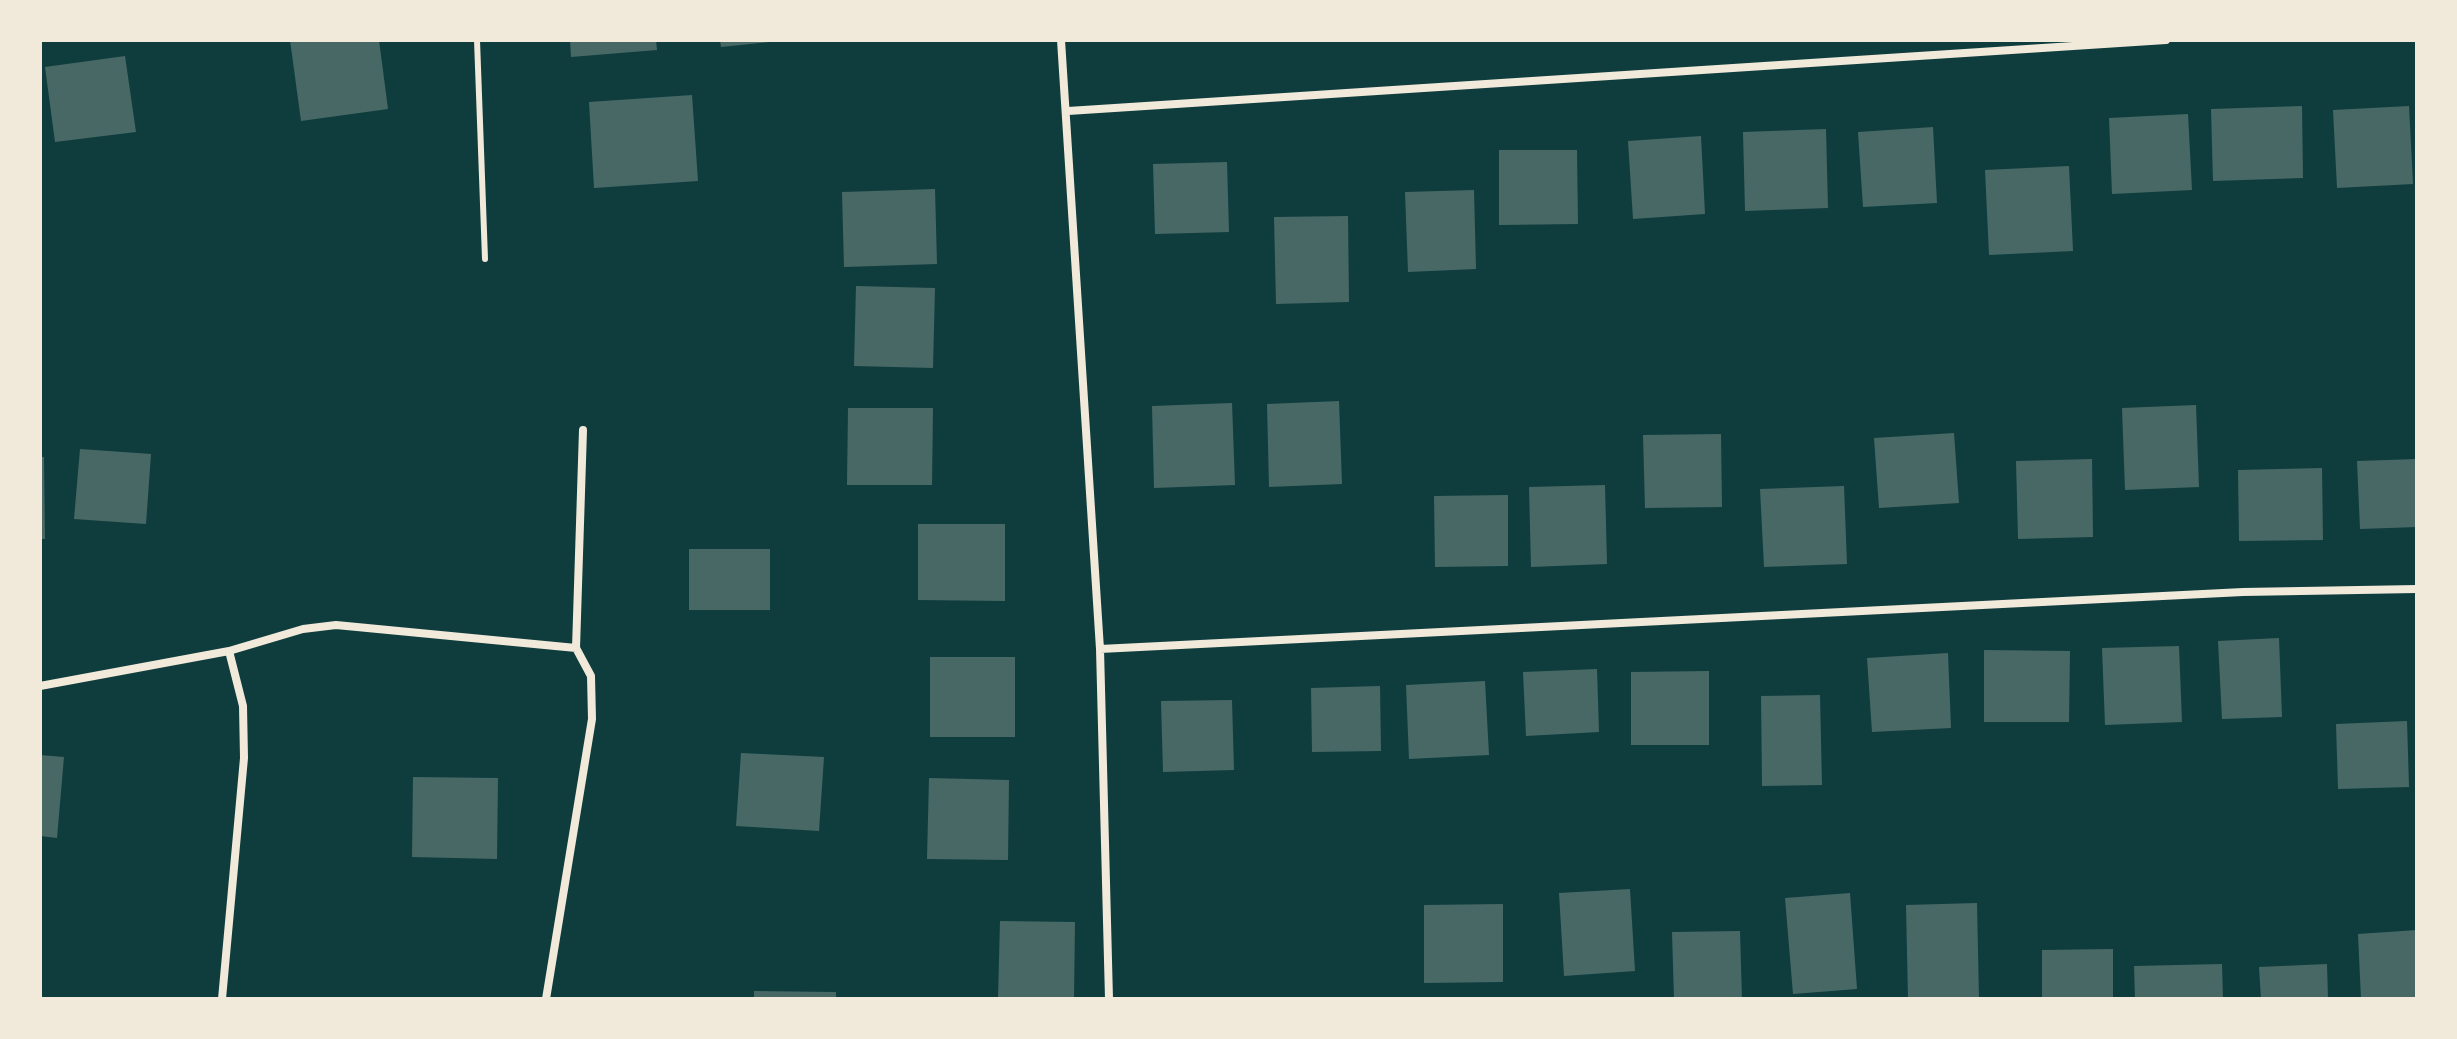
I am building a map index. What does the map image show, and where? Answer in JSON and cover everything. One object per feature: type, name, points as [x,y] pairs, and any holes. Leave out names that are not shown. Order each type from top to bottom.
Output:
[{"type":"street","points":[[1061,40],[1068,111],[1100,649],[1109,999]]},
{"type":"street","points":[[1068,111],[2166,40]]},
{"type":"street","points":[[546,999],[592,719],[591,676],[576,648],[583,430]]},
{"type":"street","points":[[1100,649],[2243,592],[2417,589]]},
{"type":"street","points":[[40,686],[229,651],[303,629],[336,625],[576,648]]},
{"type":"street","points":[[222,999],[244,758],[243,706],[229,651]]},
{"type":"lane","points":[[477,40],[485,259]]},
{"type":"building","points":[[290,40],[379,40],[388,109],[301,121]]},
{"type":"building","points":[[570,40],[656,40],[657,50],[571,57]]},
{"type":"building","points":[[720,40],[770,40],[770,42],[721,47]]},
{"type":"building","points":[[125,56],[136,132],[55,142],[45,67]]},
{"type":"building","points":[[692,95],[698,181],[594,188],[589,102]]},
{"type":"building","points":[[2302,106],[2303,178],[2213,181],[2211,109]]},
{"type":"building","points":[[2409,106],[2413,184],[2337,188],[2333,110]]},
{"type":"building","points":[[2188,114],[2192,190],[2112,194],[2109,118]]},
{"type":"building","points":[[1933,127],[1937,203],[1863,207],[1858,132]]},
{"type":"building","points":[[1826,129],[1828,208],[1745,211],[1743,132]]},
{"type":"building","points":[[1701,136],[1705,214],[1633,219],[1628,141]]},
{"type":"building","points":[[1499,150],[1577,150],[1578,224],[1499,225]]},
{"type":"building","points":[[1227,162],[1229,232],[1155,234],[1153,164]]},
{"type":"building","points":[[2069,166],[2073,251],[1989,255],[1985,170]]},
{"type":"building","points":[[935,189],[937,264],[844,267],[842,192]]},
{"type":"building","points":[[1474,190],[1476,269],[1408,272],[1405,192]]},
{"type":"building","points":[[1348,216],[1349,302],[1276,304],[1274,217]]},
{"type":"building","points":[[856,286],[935,288],[933,368],[854,366]]},
{"type":"building","points":[[1339,401],[1342,484],[1269,487],[1267,404]]},
{"type":"building","points":[[1232,403],[1235,485],[1154,488],[1152,406]]},
{"type":"building","points":[[2196,405],[2199,487],[2125,490],[2122,408]]},
{"type":"building","points":[[848,408],[933,408],[932,485],[847,485]]},
{"type":"building","points":[[1954,433],[1959,503],[1879,508],[1874,438]]},
{"type":"building","points":[[1721,434],[1722,507],[1645,508],[1643,435]]},
{"type":"building","points":[[80,449],[151,454],[146,524],[74,519]]},
{"type":"building","points":[[40,457],[44,457],[45,539],[40,539]]},
{"type":"building","points":[[2092,459],[2093,537],[2018,539],[2016,461]]},
{"type":"building","points":[[2417,459],[2417,527],[2360,529],[2357,461]]},
{"type":"building","points":[[2322,468],[2323,540],[2239,541],[2238,470]]},
{"type":"building","points":[[1605,485],[1607,564],[1531,567],[1529,487]]},
{"type":"building","points":[[1844,486],[1847,564],[1764,567],[1760,489]]},
{"type":"building","points":[[1508,495],[1508,566],[1435,567],[1434,496]]},
{"type":"building","points":[[918,524],[1005,524],[1005,601],[918,600]]},
{"type":"building","points":[[689,549],[770,549],[770,610],[689,610]]},
{"type":"building","points":[[2279,638],[2282,717],[2222,719],[2218,641]]},
{"type":"building","points":[[2179,646],[2182,722],[2105,725],[2102,648]]},
{"type":"building","points":[[1984,650],[2070,651],[2069,722],[1984,722]]},
{"type":"building","points":[[1948,653],[1951,728],[1872,732],[1867,658]]},
{"type":"building","points":[[930,657],[1015,657],[1015,737],[930,737]]},
{"type":"building","points":[[1597,669],[1599,732],[1526,736],[1523,672]]},
{"type":"building","points":[[1709,671],[1709,745],[1631,745],[1631,672]]},
{"type":"building","points":[[1485,681],[1489,755],[1409,759],[1406,685]]},
{"type":"building","points":[[1380,686],[1381,751],[1312,752],[1311,688]]},
{"type":"building","points":[[1820,695],[1822,785],[1762,786],[1761,696]]},
{"type":"building","points":[[1232,700],[1234,770],[1163,772],[1161,701]]},
{"type":"building","points":[[2407,721],[2409,787],[2338,789],[2336,724]]},
{"type":"building","points":[[741,753],[824,757],[819,831],[736,826]]},
{"type":"building","points":[[40,755],[64,757],[57,838],[40,836]]},
{"type":"building","points":[[413,777],[498,778],[497,859],[412,857]]},
{"type":"building","points":[[929,778],[1009,780],[1008,860],[927,859]]},
{"type":"building","points":[[1630,889],[1635,971],[1564,976],[1559,893]]},
{"type":"building","points":[[1850,893],[1857,989],[1793,994],[1785,898]]},
{"type":"building","points":[[1977,903],[1979,999],[1908,999],[1906,905]]},
{"type":"building","points":[[1503,904],[1503,982],[1424,983],[1424,905]]},
{"type":"building","points":[[1000,921],[1075,922],[1074,999],[998,999]]},
{"type":"building","points":[[2417,930],[2417,999],[2361,999],[2358,934]]},
{"type":"building","points":[[1740,931],[1742,999],[1674,999],[1672,932]]},
{"type":"building","points":[[2113,949],[2113,999],[2042,999],[2042,950]]},
{"type":"building","points":[[2222,964],[2223,999],[2135,999],[2134,966]]},
{"type":"building","points":[[2327,964],[2328,999],[2261,999],[2259,967]]},
{"type":"building","points":[[754,991],[836,992],[836,999],[754,999]]}]
